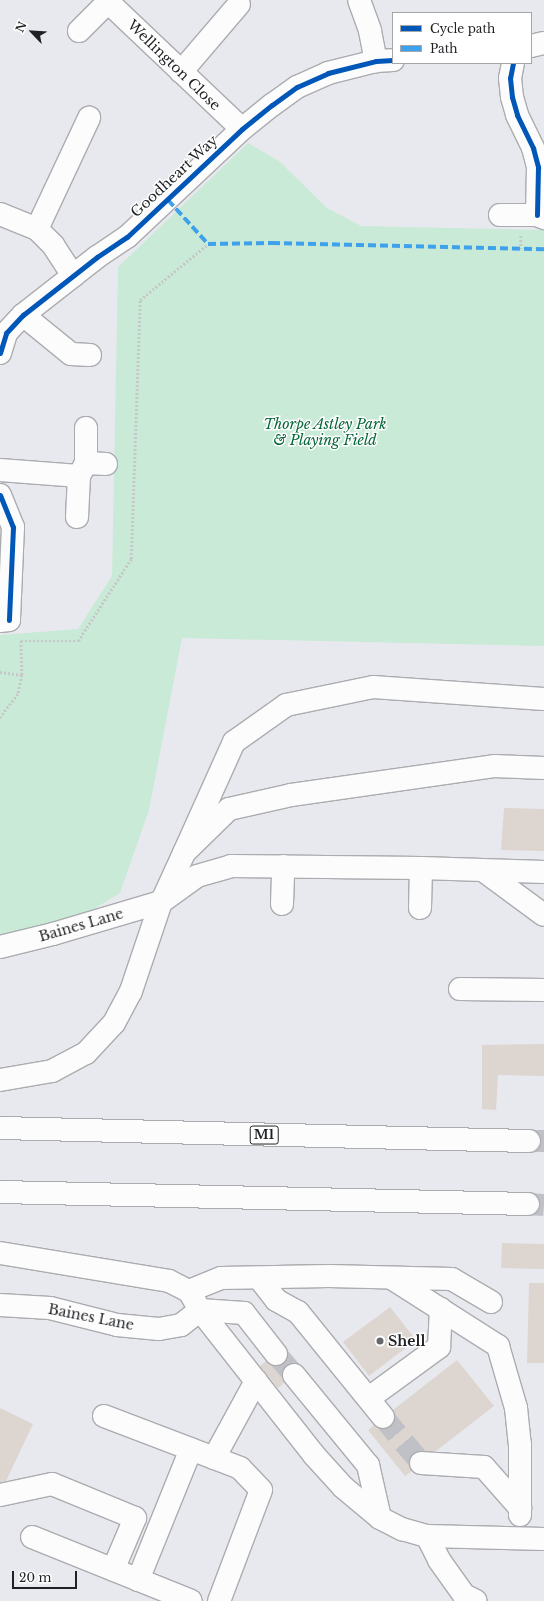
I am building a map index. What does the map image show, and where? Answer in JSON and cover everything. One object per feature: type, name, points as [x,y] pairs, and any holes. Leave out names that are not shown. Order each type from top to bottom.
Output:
[{"type":"main road","points":[[359,0],[370,31],[385,60]]},
{"type":"main road","points":[[79,31],[107,1]]},
{"type":"main road","name":"Wellington Close","points":[[107,1],[242,129]]},
{"type":"main road","points":[[181,72],[239,4]]},
{"type":"main road","points":[[532,46],[544,42]]},
{"type":"main road","name":"Goodheart Way","points":[[0,353],[6,334],[23,315],[97,257],[127,237],[242,129],[297,87],[328,73],[385,60]]},
{"type":"main road","points":[[500,215],[541,217],[538,166],[533,148],[517,115],[512,97],[510,78],[513,64]]},
{"type":"main road","points":[[37,229],[89,118]]},
{"type":"main road","points":[[0,214],[37,229],[53,245],[73,276]]},
{"type":"main road","points":[[23,315],[71,354],[90,355]]},
{"type":"main road","points":[[77,517],[90,468],[86,428]]},
{"type":"main road","points":[[0,470],[90,468]]},
{"type":"main road","points":[[0,495],[13,527],[5,588],[5,621]]},
{"type":"main road","points":[[0,1080],[52,1071],[86,1053],[114,1023],[132,991],[161,902],[234,742],[286,705],[373,687],[544,699]]},
{"type":"main road","points":[[184,853],[229,809],[291,795],[494,766],[544,768]]},
{"type":"main road","name":"Baines Lane","points":[[0,947],[53,934],[161,902],[197,876],[231,866],[421,868],[544,872]]},
{"type":"main road","points":[[282,904],[283,866]]},
{"type":"main road","points":[[420,908],[421,868]]},
{"type":"main road","points":[[484,871],[544,915]]},
{"type":"main road","points":[[460,989],[544,990]]},
{"type":"main road","name":"M1","points":[[0,1128],[529,1141]]},
{"type":"main road","points":[[0,1192],[528,1204]]},
{"type":"main road","points":[[0,1253],[169,1281],[189,1291],[200,1310],[314,1455],[343,1487],[380,1518],[402,1529],[427,1536],[544,1539]]},
{"type":"main road","points":[[189,1291],[221,1278],[329,1276],[452,1280],[491,1302]]},
{"type":"main road","points":[[259,1278],[276,1300],[298,1312],[384,1417]]},
{"type":"main road","points":[[393,1279],[498,1346],[516,1408],[520,1444],[519,1538]]},
{"type":"main road","name":"Baines Lane","points":[[0,1305],[50,1308],[117,1325],[159,1329],[181,1325],[200,1310]]},
{"type":"main road","points":[[369,1398],[439,1347],[441,1309]]},
{"type":"main road","points":[[200,1310],[244,1313],[276,1354]]},
{"type":"main road","points":[[294,1375],[368,1466],[380,1518]]},
{"type":"main road","points":[[214,1458],[256,1381]]},
{"type":"main road","points":[[104,1416],[240,1468],[261,1490],[219,1601]]},
{"type":"main road","points":[[138,1580],[191,1449]]},
{"type":"main road","points":[[421,1463],[484,1467],[520,1508]]},
{"type":"main road","points":[[0,1495],[52,1484],[135,1518],[113,1570]]},
{"type":"main road","points":[[427,1536],[440,1560],[464,1595],[476,1601]]},
{"type":"main road","points":[[32,1537],[191,1601]]},
{"type":"path","points":[[0,718],[18,694],[22,675],[20,635],[5,621]]},
{"type":"path","points":[[0,672],[22,675]]},
{"type":"green space","name":"Thorpe Astley Park & Playing Field","points":[[248,143],[279,161],[327,208],[361,226],[544,230],[544,646],[182,638],[149,810],[120,893],[53,934],[0,947],[0,635],[78,629],[112,576],[118,267]]},
{"type":"building","points":[[504,808],[544,809],[544,851],[501,850]]},
{"type":"building","points":[[544,1044],[544,1076],[498,1075],[496,1110],[482,1109],[482,1045]]},
{"type":"building","points":[[502,1243],[544,1244],[544,1269],[501,1268]]},
{"type":"building","points":[[529,1283],[544,1283],[544,1363],[527,1363]]},
{"type":"building","name":"Shell","points":[[390,1307],[416,1340],[369,1376],[343,1342]]},
{"type":"building","points":[[288,1355],[295,1363],[286,1365],[282,1370],[284,1383],[278,1388],[260,1366],[266,1361],[272,1366],[284,1364]]},
{"type":"building","points":[[457,1360],[494,1406],[436,1451],[415,1452],[411,1456],[409,1462],[412,1471],[405,1476],[368,1430],[374,1425],[379,1429],[391,1427],[395,1421],[393,1410]]},
{"type":"building","points":[[0,1408],[33,1424],[6,1481],[0,1482]]},
{"type":"tunnel","points":[[529,1141],[544,1141]]},
{"type":"tunnel","points":[[528,1204],[544,1205]]},
{"type":"tunnel","points":[[276,1354],[294,1375]]},
{"type":"tunnel","points":[[383,1417],[421,1463]]},
{"type":"marked path","points":[[168,200],[208,244],[272,243],[544,249]]},
{"type":"cycle path","points":[[0,353],[6,333],[23,315],[97,257],[127,237],[242,129],[272,105],[297,87],[328,73],[376,61],[392,60]]},
{"type":"cycle path","points":[[513,64],[510,78],[512,97],[517,115],[533,148],[538,167],[537,215]]},
{"type":"cycle path","points":[[0,495],[13,527],[9,620]]},
{"type":"place","name":"Shell","points":[[380,1341]]}]
